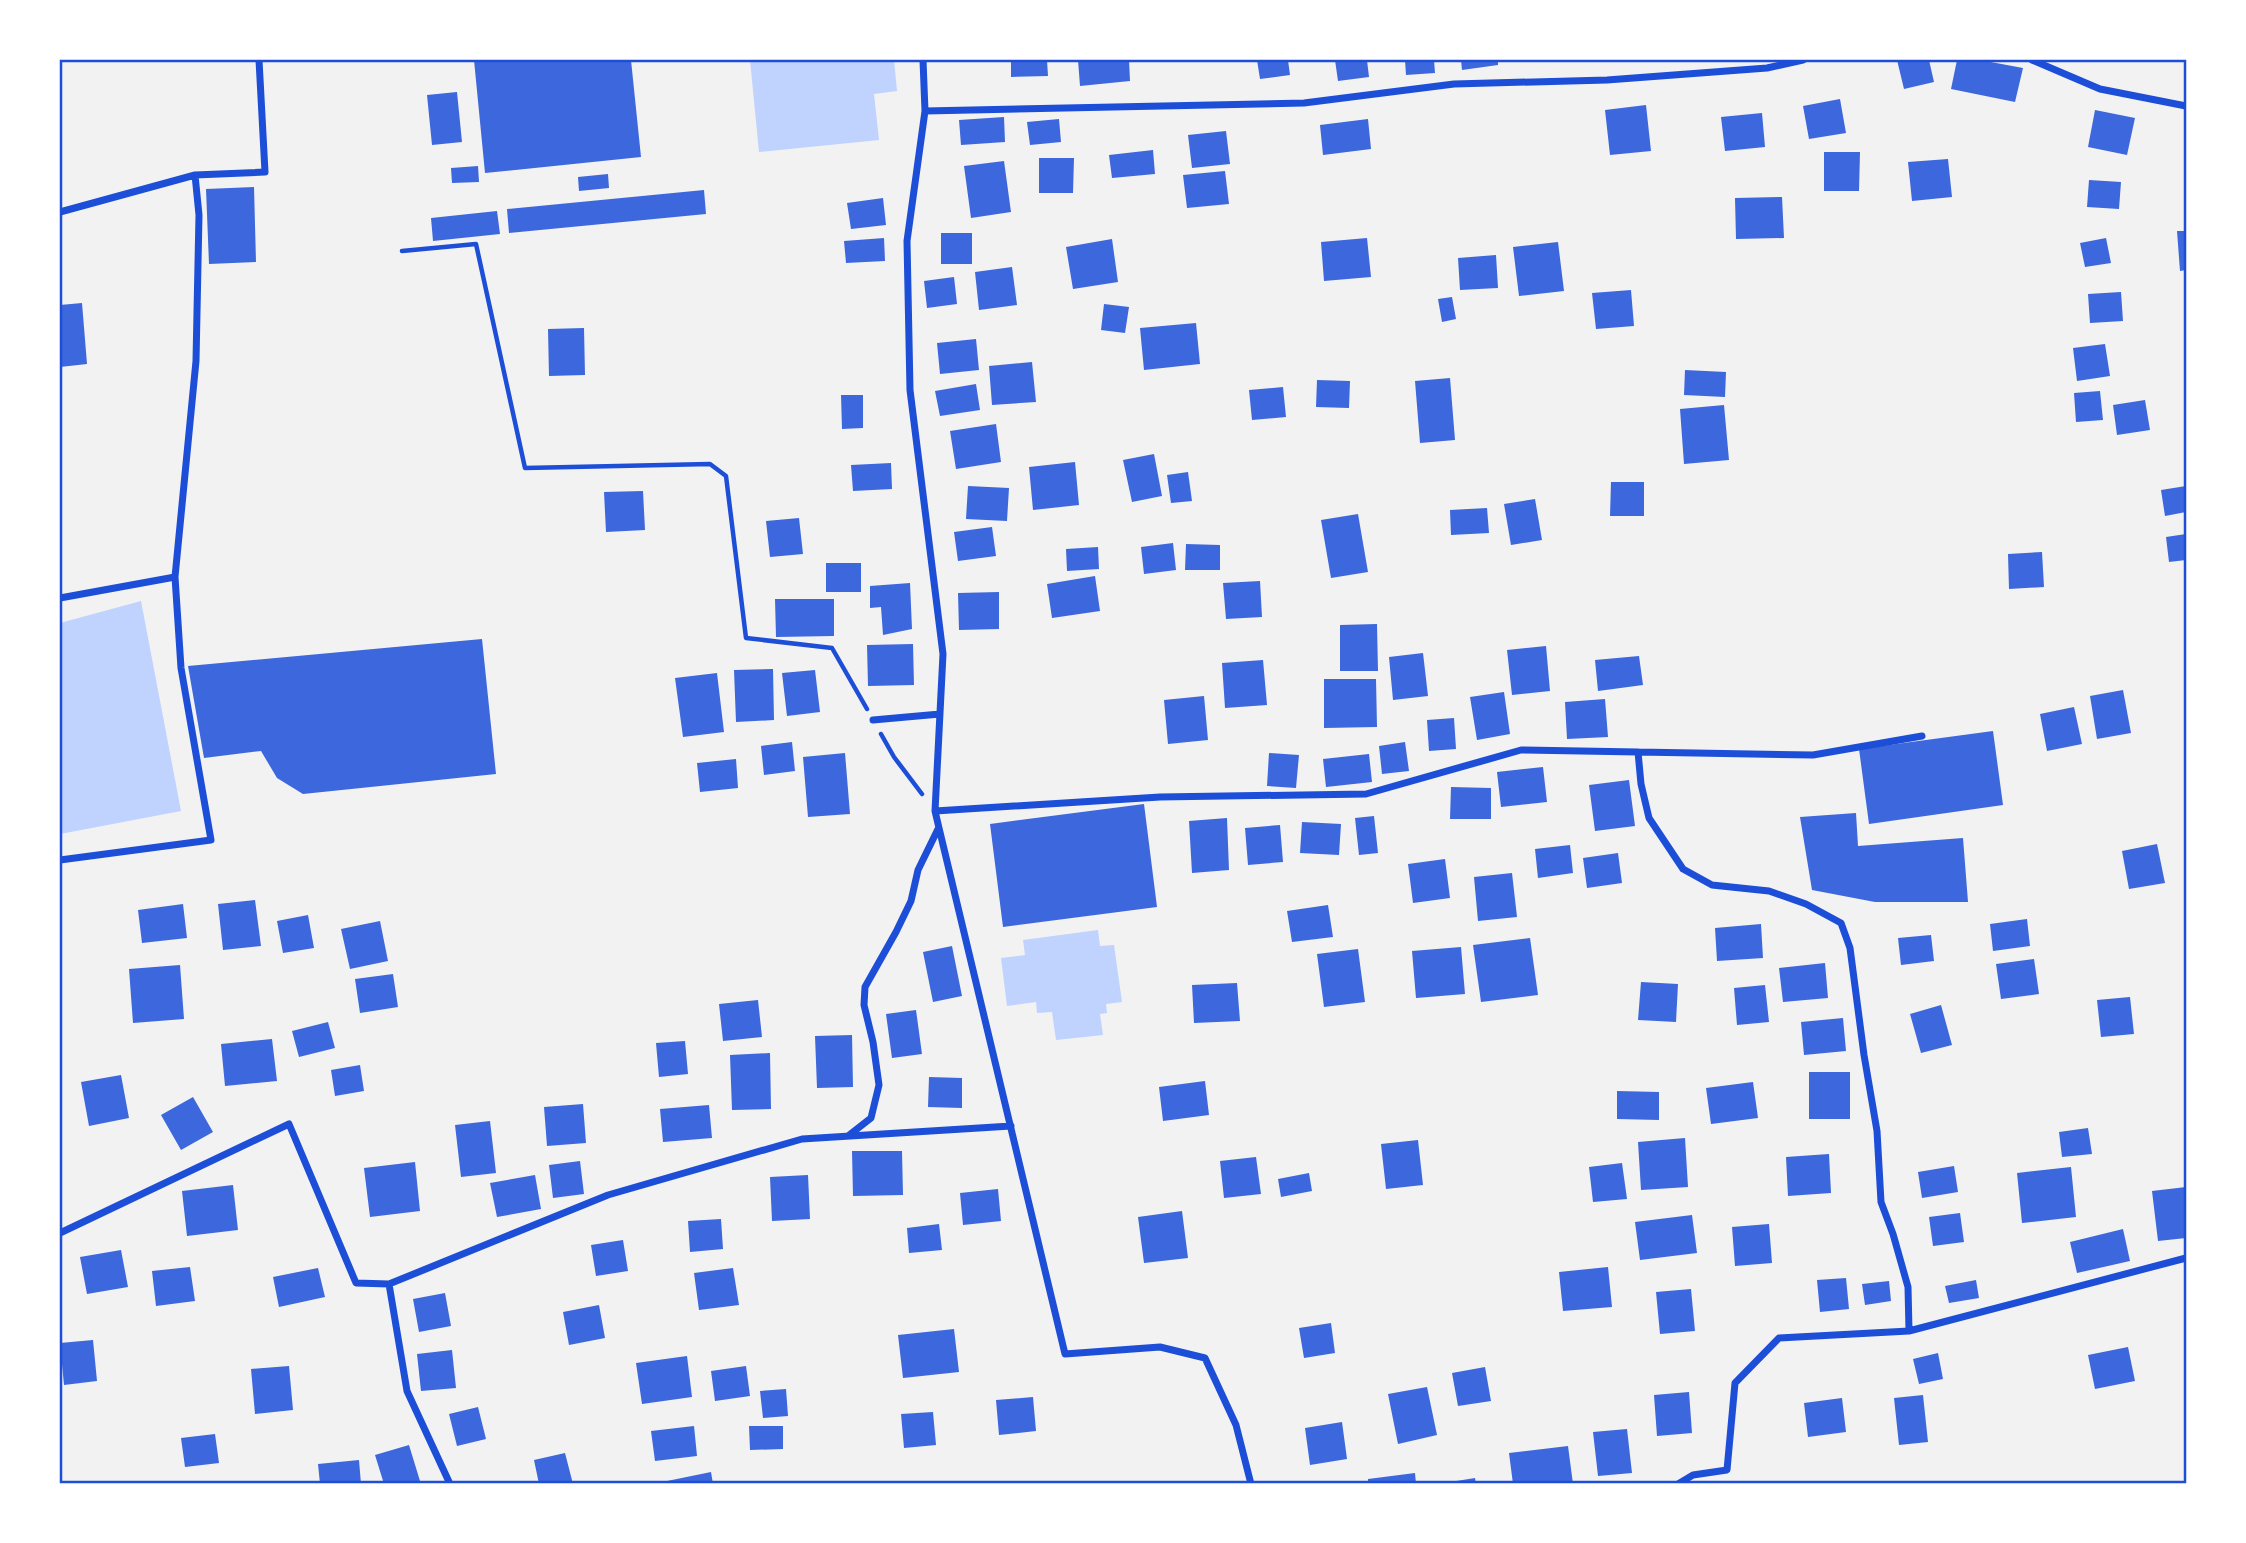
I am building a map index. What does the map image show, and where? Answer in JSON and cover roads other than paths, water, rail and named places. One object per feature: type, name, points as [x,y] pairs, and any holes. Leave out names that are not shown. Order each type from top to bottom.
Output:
[{"type":"street","points":[[60,212],[195,175],[265,172],[259,60]]},
{"type":"street","points":[[923,60],[925,111],[907,241],[909,377],[943,654],[935,811],[1065,1354],[1160,1347],[1205,1358],[1236,1425],[1251,1483]]},
{"type":"street","points":[[925,111],[1304,103],[1454,84],[1606,80],[1768,68],[1803,60]]},
{"type":"street","points":[[2032,60],[2100,89],[2186,106]]},
{"type":"street","points":[[60,860],[211,840],[181,668],[175,577],[195,361],[199,215],[195,175]]},
{"type":"street","points":[[60,598],[175,577]]},
{"type":"street","points":[[873,720],[940,715]]},
{"type":"street","points":[[935,811],[1160,797],[1366,794],[1521,750],[1813,755],[1922,736]]},
{"type":"street","points":[[1638,752],[1641,784],[1649,818],[1683,869],[1712,885],[1769,891],[1806,904],[1841,923],[1850,948],[1877,1131],[1881,1202],[1908,1287],[1909,1331]]},
{"type":"street","points":[[847,1137],[871,1118],[879,1085],[864,1005],[865,987],[911,901],[918,870],[939,828]]},
{"type":"street","points":[[60,1233],[289,1124],[356,1283],[389,1284],[608,1195],[802,1139],[1012,1126]]},
{"type":"street","points":[[1678,1483],[1693,1475],[1727,1470],[1735,1383],[1779,1338],[1909,1331],[2186,1258]]},
{"type":"street","points":[[389,1284],[407,1391],[450,1483]]},
{"type":"water","points":[[750,60],[894,60],[897,91],[874,94],[879,140],[759,152]]},
{"type":"water","points":[[141,601],[181,811],[60,834],[60,623]]},
{"type":"water","points":[[1098,930],[1100,946],[1114,945],[1122,1002],[1106,1004],[1107,1013],[1100,1014],[1103,1035],[1056,1040],[1052,1012],[1037,1013],[1036,1002],[1007,1006],[1001,958],[1025,955],[1023,940]]}]
